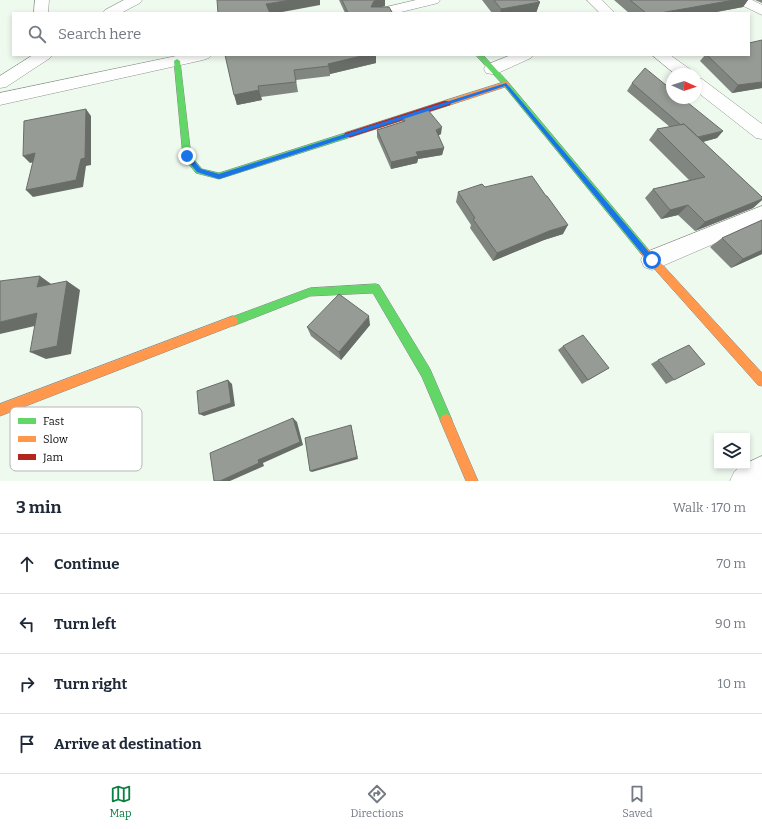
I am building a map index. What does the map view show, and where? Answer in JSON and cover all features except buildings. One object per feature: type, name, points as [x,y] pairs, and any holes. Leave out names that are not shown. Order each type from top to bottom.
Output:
[{"type":"street","points":[[41,12],[42,0]]},
{"type":"street","points":[[112,12],[135,0]]},
{"type":"street","points":[[383,12],[430,0],[439,12]]},
{"type":"street","points":[[594,0],[607,12]]},
{"type":"street","points":[[742,0],[762,11]]},
{"type":"street","points":[[0,99],[199,56]]},
{"type":"street","points":[[480,56],[506,84],[652,260],[762,381]]},
{"type":"street","points":[[492,69],[523,56]]},
{"type":"street","points":[[661,56],[677,68]]},
{"type":"street","points":[[0,83],[39,57]]},
{"type":"street","points":[[177,61],[187,156],[199,171],[219,176],[506,84]]},
{"type":"street","points":[[702,87],[762,133]]},
{"type":"street","points":[[652,260],[762,214]]},
{"type":"street","points":[[0,410],[310,292],[376,288],[426,373],[472,481]]},
{"type":"street","points":[[745,481],[762,472]]},
{"type":"traffic: fast","points":[[480,56],[506,84],[645,252]]},
{"type":"traffic: fast","points":[[177,61],[187,157],[199,171],[219,176],[348,135]]},
{"type":"traffic: fast","points":[[233,321],[310,292],[376,288],[426,373],[446,420]]},
{"type":"traffic: slow","points":[[447,103],[506,84]]},
{"type":"traffic: slow","points":[[645,252],[762,381]]},
{"type":"traffic: slow","points":[[0,410],[233,321]]},
{"type":"traffic: slow","points":[[446,420],[472,481]]},
{"type":"traffic: jam","points":[[348,135],[447,103]]},
{"type":"route","points":[[187,156],[199,171],[219,176],[506,84],[652,260]]}]
